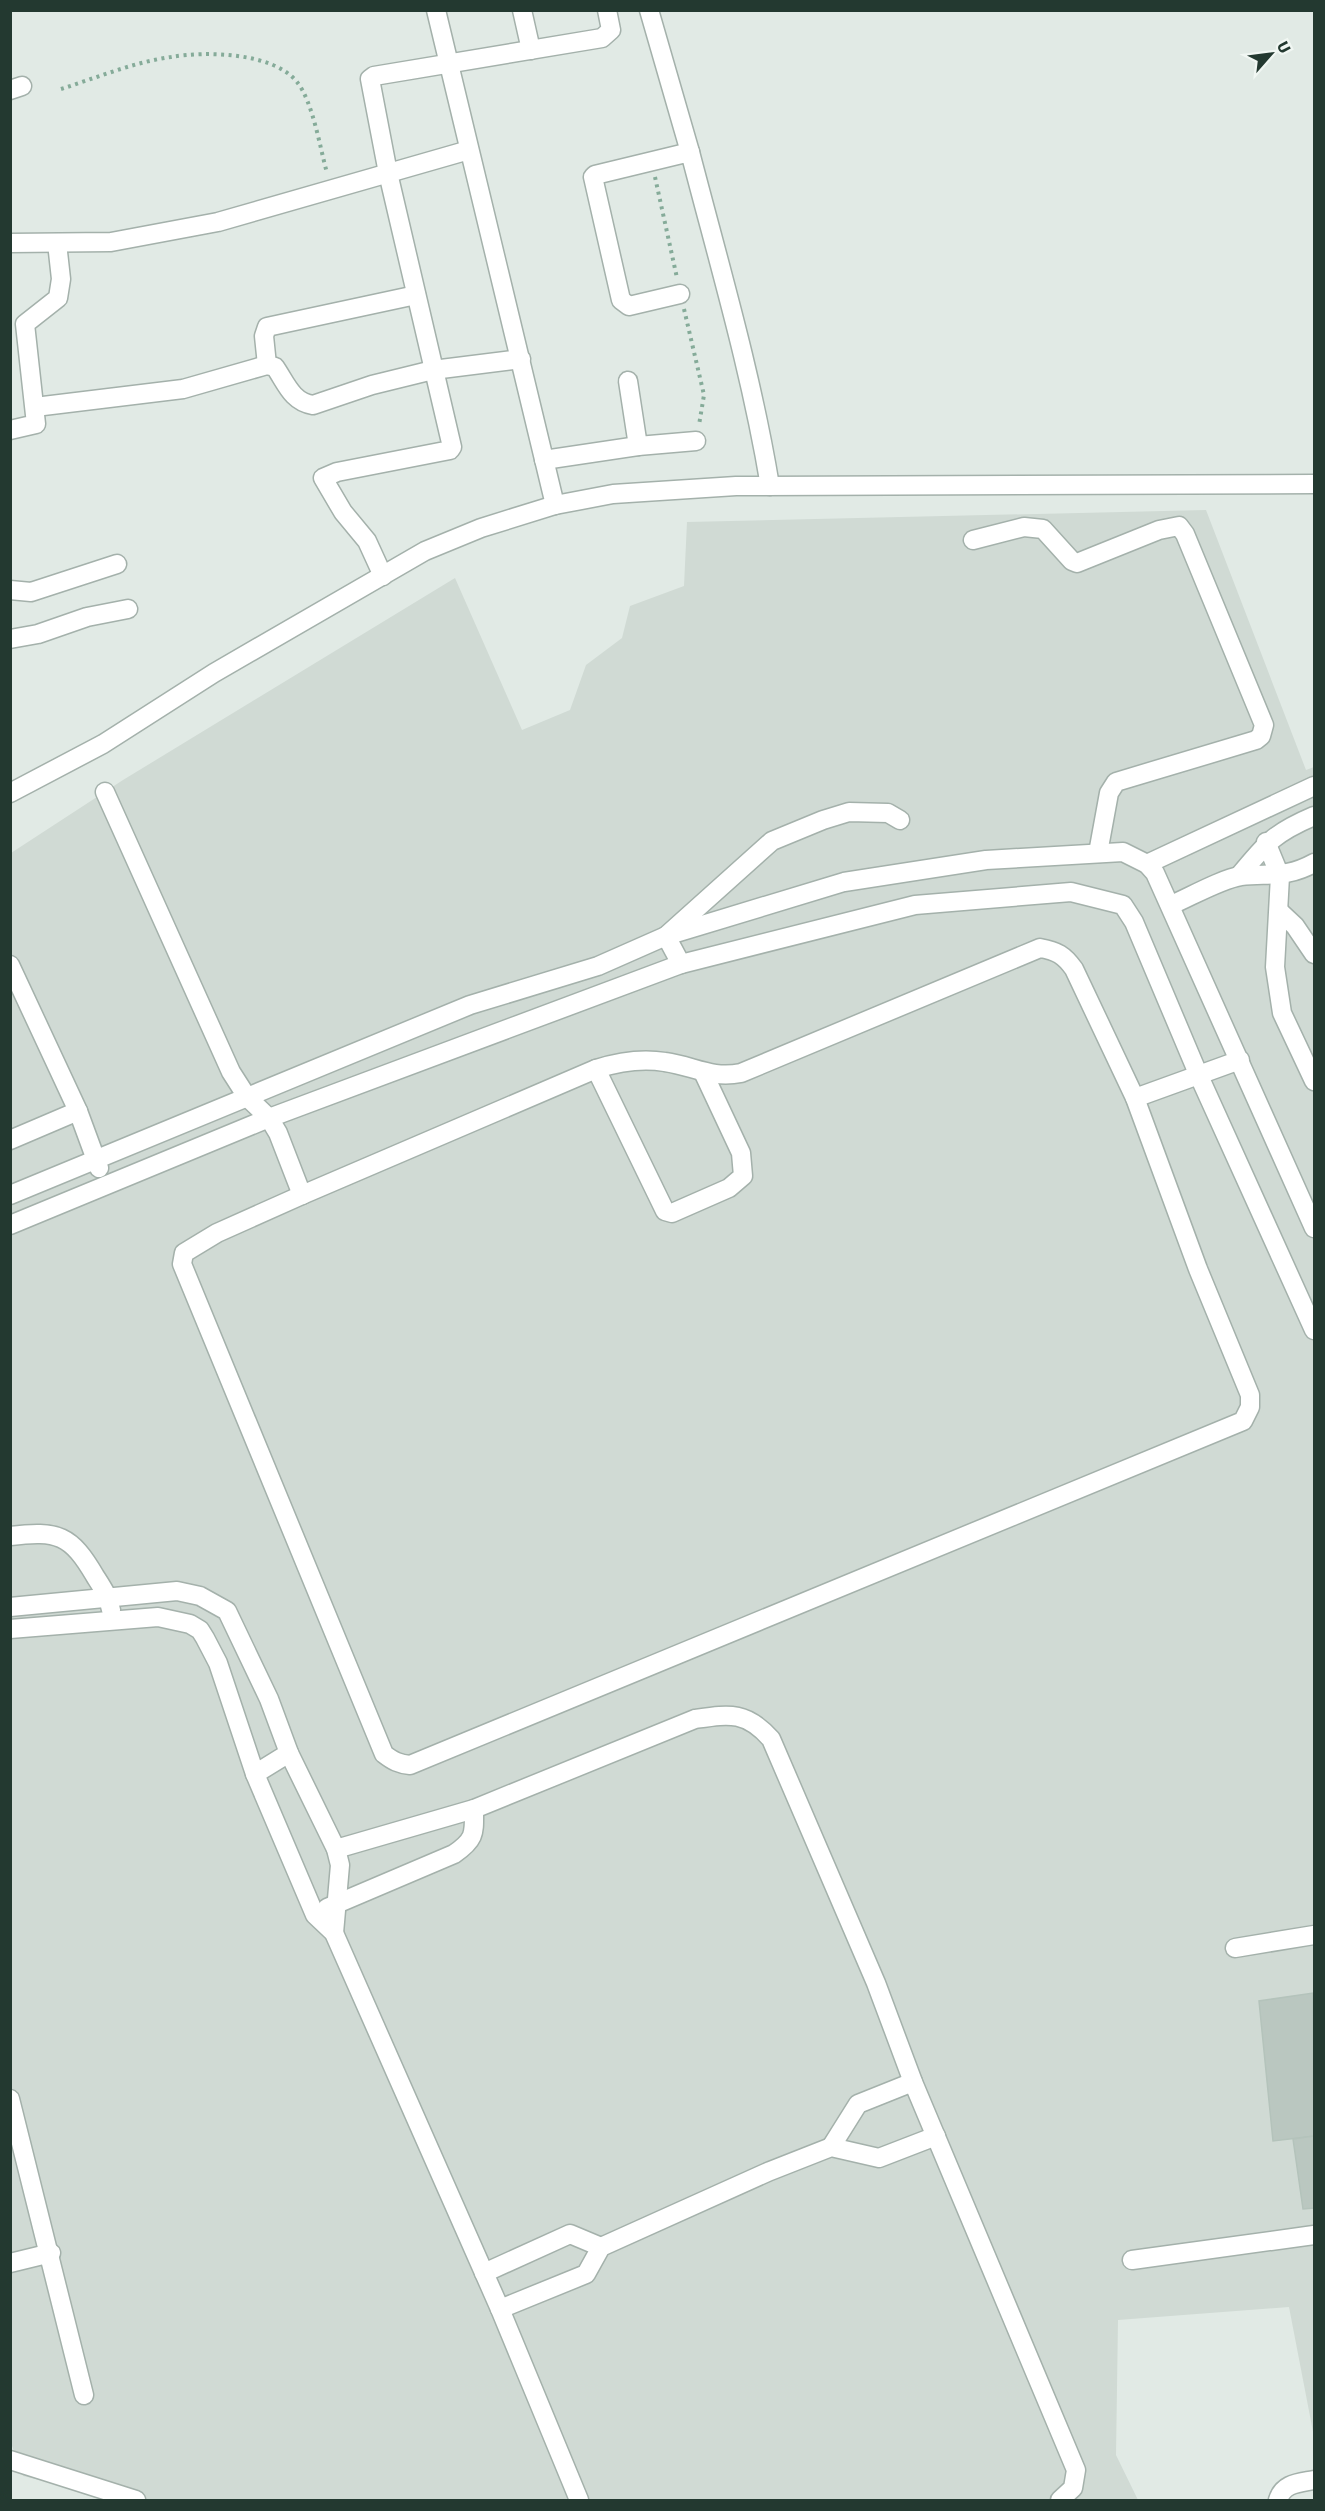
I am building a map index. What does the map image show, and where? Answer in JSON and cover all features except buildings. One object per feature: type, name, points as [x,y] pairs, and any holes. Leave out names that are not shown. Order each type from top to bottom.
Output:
[{"type":"street","points":[[435,10],[555,505]]},
{"type":"street","points":[[522,10],[531,50]]},
{"type":"street","points":[[383,576],[367,541],[343,512],[323,478],[337,472],[450,450],[452,443],[388,173],[370,79],[374,76],[531,50],[609,34],[611,30],[607,10]]},
{"type":"street","points":[[649,10],[744,348],[770,486]]},
{"type":"street","points":[[10,243],[111,242],[218,222],[469,150]]},
{"type":"street","points":[[680,294],[629,306],[621,300],[593,177],[690,152]]},
{"type":"street","points":[[10,430],[36,424],[24,336],[25,324],[58,298],[61,279],[57,243]]},
{"type":"street","points":[[267,365],[264,336],[267,327],[416,295]]},
{"type":"street","points":[[34,406],[183,388],[267,365],[275,367],[294,397],[304,404],[313,405],[372,385],[433,370],[521,359]]},
{"type":"street","points":[[628,381],[638,446]]},
{"type":"street","points":[[544,460],[638,446],[696,441]]},
{"type":"street","points":[[10,793],[103,744],[214,673],[425,551],[481,528],[555,505],[652,490],[770,486],[1314,484]]},
{"type":"street","points":[[973,540],[1024,527],[1042,529],[1072,561],[1077,563],[1172,526],[1179,526],[1185,534],[1264,725],[1262,736],[1256,740],[1116,782],[1106,801],[1098,853]]},
{"type":"street","points":[[10,590],[31,592],[117,564]]},
{"type":"street","points":[[10,639],[38,634],[87,617],[128,609]]},
{"type":"street","points":[[1147,864],[1314,786]]},
{"type":"street","points":[[105,792],[231,1072],[247,1097],[269,1118],[278,1133],[302,1195]]},
{"type":"street","points":[[666,936],[772,841],[823,819],[849,812],[888,813],[900,820]]},
{"type":"street","points":[[1239,876],[1266,842],[1284,829],[1314,816]]},
{"type":"street","points":[[1266,842],[1280,876],[1275,967],[1282,1013],[1314,1081]]},
{"type":"street","points":[[10,1195],[470,1005],[598,966],[666,936],[844,882],[986,860],[1123,852],[1147,864],[1155,873],[1314,1228]]},
{"type":"street","points":[[1171,905],[1239,876],[1280,876],[1314,863]]},
{"type":"street","points":[[10,1226],[106,1184],[269,1118],[681,964],[915,905],[1071,892],[1123,905],[1134,922],[1199,1076],[1314,1330]]},
{"type":"street","points":[[1279,911],[1295,926],[1314,954]]},
{"type":"street","points":[[666,936],[681,964]]},
{"type":"street","points":[[1040,948],[1054,950],[1066,957],[1074,969],[1135,1098],[1198,1269],[1251,1395],[1250,1407],[1243,1421],[410,1765],[395,1763],[384,1754],[181,1260],[187,1250],[217,1233],[596,1069],[615,1063],[650,1060],[703,1072],[717,1076],[741,1073],[1040,948]]},
{"type":"street","points":[[10,965],[78,1111],[106,1184]]},
{"type":"street","points":[[1135,1098],[1240,1060]]},
{"type":"street","points":[[596,1069],[665,1211],[672,1214],[729,1188],[743,1176],[741,1153],[703,1072]]},
{"type":"street","points":[[10,1140],[78,1111]]},
{"type":"street","points":[[10,1536],[38,1533],[60,1537],[79,1549],[110,1599],[114,1622]]},
{"type":"street","points":[[10,1607],[177,1591],[200,1596],[227,1611],[269,1699],[289,1753],[336,1849],[340,1865],[334,1933]]},
{"type":"street","points":[[10,1629],[170,1618],[200,1630],[218,1663],[255,1774],[315,1915],[334,1933],[500,2309],[579,2500]]},
{"type":"street","points":[[336,1849],[474,1809],[695,1719],[728,1715],[744,1718],[759,1726],[771,1739],[872,1972],[913,2082],[1076,2470],[1073,2488],[1060,2500]]},
{"type":"street","points":[[255,1774],[289,1753]]},
{"type":"street","points":[[315,1915],[336,1903],[460,1850],[474,1835],[474,1809]]},
{"type":"street","points":[[1235,1948],[1314,1935]]},
{"type":"street","points":[[831,2147],[858,2104],[913,2082]]},
{"type":"street","points":[[10,2099],[51,2253],[84,2395]]},
{"type":"street","points":[[500,2309],[586,2274],[601,2247],[770,2171],[831,2147],[879,2158],[936,2136]]},
{"type":"street","points":[[484,2273],[570,2234],[601,2247]]},
{"type":"street","points":[[1132,2260],[1314,2235]]},
{"type":"street","points":[[10,2263],[51,2253]]},
{"type":"street","points":[[10,2460],[136,2500]]},
{"type":"street","points":[[1272,2499],[1291,2484],[1314,2480]]},
{"type":"path","points":[[61,89],[171,57],[235,55],[260,61],[291,76],[303,91],[331,190]]},
{"type":"path","points":[[652,161],[704,395],[696,441]]},
{"type":"shaded area","points":[[1206,510],[1306,770],[1314,767],[1314,2437],[1289,2307],[1118,2320],[1116,2455],[1138,2500],[125,2500],[23,2476],[11,2443],[11,853],[123,780],[455,578],[522,730],[570,710],[586,665],[622,638],[630,606],[684,586],[687,522]]}]
